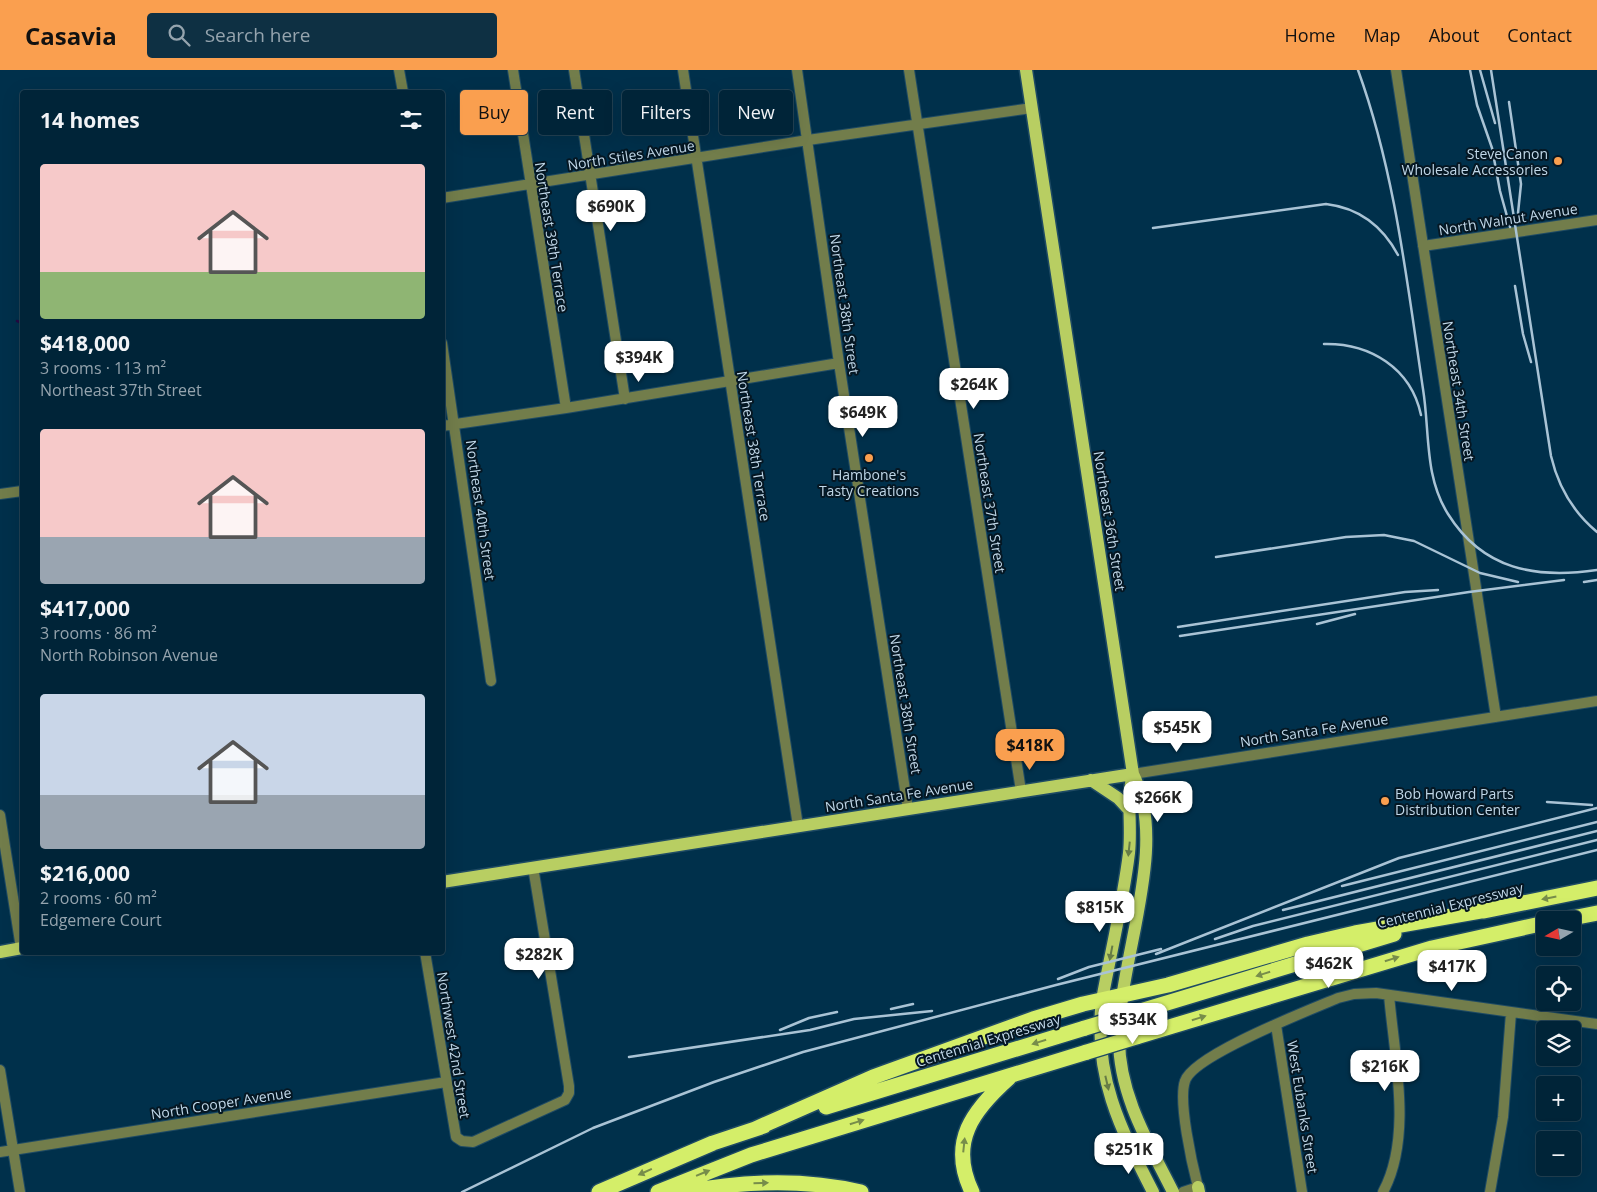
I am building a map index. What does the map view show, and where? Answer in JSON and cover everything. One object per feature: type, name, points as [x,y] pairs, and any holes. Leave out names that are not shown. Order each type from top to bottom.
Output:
[{"type":"highway","name":"Centennial Expressway","points":[[599,1192],[713,1143],[1134,1013],[1395,934],[1492,909],[1597,888]]},
{"type":"highway","points":[[755,1129],[892,1070],[1033,1019],[1346,935],[1492,909]]},
{"type":"highway","points":[[1581,916],[1597,913]]},
{"type":"highway","points":[[658,1192],[752,1155],[1136,1037],[1432,948],[1536,925]]},
{"type":"highway","points":[[972,1192],[964,1169],[965,1134],[974,1113],[985,1099],[1012,1075]]},
{"type":"highway","points":[[684,1192],[713,1186],[774,1182],[827,1186],[861,1192]]},
{"type":"main road","name":"Northeast 36th Street","points":[[1026,70],[1133,774],[1142,791],[1145,848],[1141,889],[1124,975],[1122,995]]},
{"type":"main road","name":"North Santa Fe Avenue","points":[[445,882],[1133,774]]},
{"type":"main road","points":[[1133,774],[1128,793],[1130,811],[1127,862],[1102,1000],[1100,1021],[1102,1056],[1111,1101],[1121,1129],[1153,1192]]},
{"type":"main road","points":[[1091,780],[1118,798],[1130,811]]},
{"type":"main road","points":[[0,952],[20,948]]},
{"type":"main road","points":[[1122,995],[1118,1039],[1128,1094],[1137,1120],[1173,1192]]},
{"type":"street","points":[[400,70],[403,90]]},
{"type":"street","name":"Northeast 39th Terrace","points":[[513,70],[529,184],[566,408]]},
{"type":"street","points":[[574,70],[625,399]]},
{"type":"street","name":"Northeast 38th Terrace","points":[[683,70],[798,826]]},
{"type":"street","name":"Northeast 38th Street","points":[[797,70],[839,363],[908,809]]},
{"type":"street","name":"Northeast 37th Street","points":[[909,70],[1021,791]]},
{"type":"street","name":"Northeast 34th Street","points":[[1396,70],[1496,717]]},
{"type":"street","name":"North Stiles Avenue","points":[[445,198],[808,140],[918,126],[1032,108]]},
{"type":"street","name":"North Walnut Avenue","points":[[1423,246],[1597,220]]},
{"type":"street","name":"Northeast 40th Street","points":[[445,362],[491,681]]},
{"type":"street","points":[[445,426],[625,399],[839,363]]},
{"type":"street","points":[[0,494],[20,491]]},
{"type":"street","name":"North Santa Fe Avenue","points":[[1133,774],[1597,701]]},
{"type":"street","points":[[0,815],[20,936]]},
{"type":"street","name":"Northwest 42nd Street","points":[[425,955],[454,1133],[460,1140],[468,1142],[477,1140],[562,1102],[568,1095],[569,1086],[533,868]]},
{"type":"street","points":[[1183,1192],[1198,1189],[1183,1096],[1187,1074],[1207,1059],[1276,1025],[1346,995],[1363,993],[1389,995],[1597,1024]]},
{"type":"street","points":[[1383,1192],[1395,1159],[1398,1127],[1398,1083],[1389,995]]},
{"type":"street","points":[[1490,1192],[1503,1117],[1511,1013]]},
{"type":"street","name":"West Eubanks Street","points":[[1276,1025],[1302,1192]]},
{"type":"street","points":[[0,1070],[20,1192]]},
{"type":"street","name":"North Cooper Avenue","points":[[0,1152],[446,1082]]},
{"type":"railway","points":[[1358,70],[1382,148],[1391,188],[1423,389],[1431,469],[1440,499],[1462,533],[1477,548],[1494,559],[1532,571],[1553,573],[1597,570]]},
{"type":"railway","points":[[1470,70],[1477,105],[1492,148],[1500,191],[1510,227]]},
{"type":"railway","points":[[1480,70],[1495,123]]},
{"type":"railway","points":[[1491,70],[1551,456],[1562,488],[1568,498],[1581,516],[1597,532]]},
{"type":"railway","points":[[1509,102],[1521,184],[1518,213]]},
{"type":"railway","points":[[1153,228],[1326,204],[1349,210],[1369,220],[1385,236],[1398,255]]},
{"type":"railway","points":[[1515,286],[1523,334],[1531,362]]},
{"type":"railway","points":[[1324,344],[1357,348],[1386,362],[1408,384],[1416,398],[1421,415]]},
{"type":"railway","points":[[1216,557],[1346,537],[1384,535],[1414,541],[1480,573],[1518,582]]},
{"type":"railway","points":[[1180,636],[1469,592],[1564,580]]},
{"type":"railway","points":[[1584,582],[1597,580]]},
{"type":"railway","points":[[1178,627],[1405,592],[1438,590]]},
{"type":"railway","points":[[1317,624],[1355,614]]},
{"type":"railway","points":[[1547,802],[1592,805]]},
{"type":"railway","points":[[1156,954],[1399,858],[1597,808]]},
{"type":"railway","points":[[1342,886],[1597,822]]},
{"type":"railway","points":[[1283,910],[1597,831]]},
{"type":"railway","points":[[1215,939],[1253,926],[1597,840]]},
{"type":"railway","points":[[462,1192],[593,1128],[714,1082],[803,1052],[1056,985],[1597,850]]},
{"type":"railway","points":[[1058,979],[1089,967],[1161,949]]},
{"type":"railway","points":[[891,1009],[913,1004]]},
{"type":"railway","points":[[629,1057],[810,1030],[854,1019],[932,1011]]},
{"type":"railway","points":[[780,1030],[809,1018],[837,1012]]},
{"type":"place","name":"Steve Canon Wholesale Accessories","points":[[1558,161]]},
{"type":"place","name":"Hambone's Tasty Creations","points":[[869,458]]},
{"type":"place","name":"Bob Howard Parts Distribution Center","points":[[1385,801]]}]
